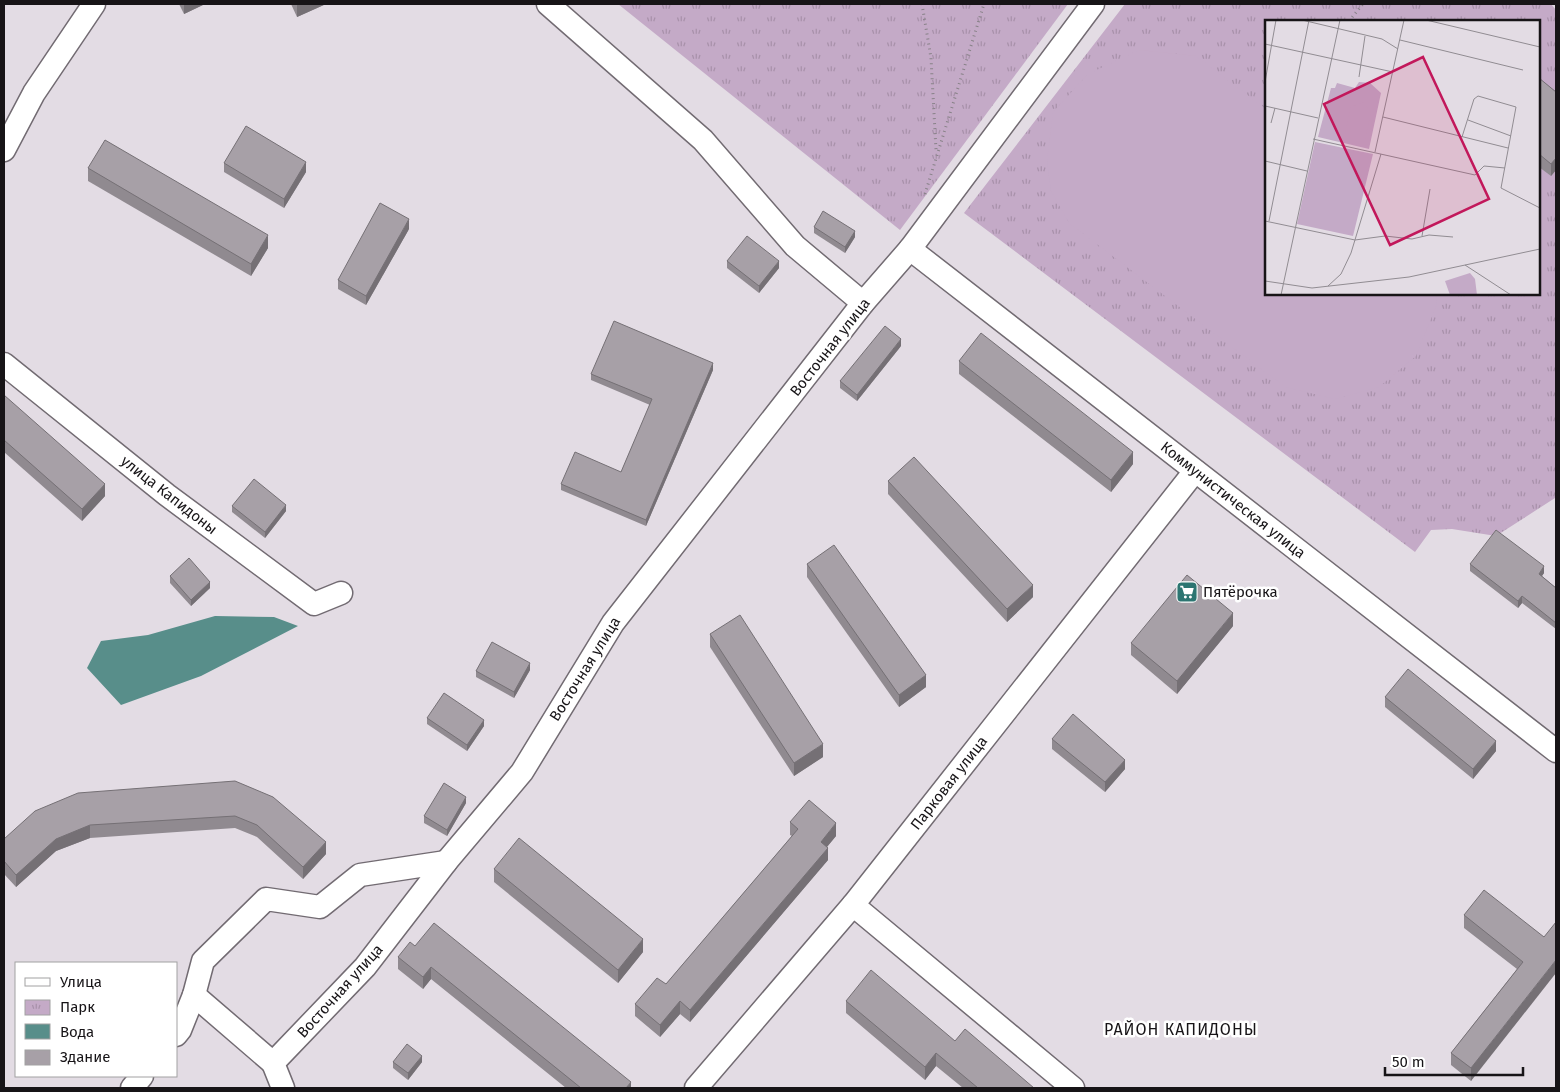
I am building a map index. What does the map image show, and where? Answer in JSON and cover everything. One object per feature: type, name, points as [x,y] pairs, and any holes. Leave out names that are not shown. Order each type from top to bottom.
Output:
[{"type":"street","points":[[4,150],[34,93],[94,4]]},
{"type":"street","points":[[548,4],[704,140],[795,246],[863,303]]},
{"type":"street","name":"Восточная улица","points":[[273,1063],[365,967],[446,862],[522,772],[613,623],[863,303],[910,250],[1093,4]]},
{"type":"street","name":"Коммунистическая улица","points":[[910,250],[1556,751]]},
{"type":"street","name":"улица Капидоны","points":[[4,364],[167,495],[314,604],[341,593]]},
{"type":"street","name":"Парковая улица","points":[[696,1088],[853,905],[1195,471]]},
{"type":"street","points":[[178,1031],[194,995],[203,961],[266,899],[320,907],[360,875],[446,862]]},
{"type":"street","points":[[853,905],[1073,1088]]},
{"type":"street","points":[[194,995],[273,1063],[283,1088]]},
{"type":"street","points":[[132,1088],[141,1077]]},
{"type":"path","points":[[922,4],[931,58],[937,154]]},
{"type":"path","points":[[923,202],[984,4]]},
{"type":"path","points":[[1350,20],[1362,4]]},
{"type":"green space","points":[[618,4],[1068,4],[900,230]]},
{"type":"green space","points":[[1125,4],[1551,4],[1556,10],[1555,498],[1496,536],[1452,529],[1431,530],[1415,552],[964,213]]},
{"type":"green space","points":[[1139,50],[1196,56],[1265,108],[1265,295],[1436,295],[1437,304],[1416,356],[1379,387],[1335,399],[1285,387],[1069,223],[1051,191],[1047,161],[1053,112],[1088,74]]},
{"type":"water","points":[[215,616],[274,617],[298,626],[201,676],[121,705],[87,668],[101,641],[148,635]]},
{"type":"building","points":[[1540,79],[1556,92],[1556,158],[1551,164],[1540,155]]},
{"type":"building","points":[[246,126],[306,162],[284,199],[224,163]]},
{"type":"building","points":[[105,140],[268,235],[251,264],[88,168]]},
{"type":"building","points":[[380,203],[409,219],[366,296],[338,280]]},
{"type":"building","points":[[823,211],[855,231],[845,247],[814,227]]},
{"type":"building","points":[[747,236],[779,261],[759,286],[727,261]]},
{"type":"building","points":[[614,321],[713,363],[646,520],[561,484],[575,452],[621,472],[652,399],[591,374]]},
{"type":"building","points":[[885,326],[901,339],[857,395],[840,381]]},
{"type":"building","points":[[981,333],[1133,452],[1111,480],[959,361]]},
{"type":"building","points":[[4,395],[105,484],[82,509],[4,440]]},
{"type":"building","points":[[914,457],[1033,585],[1007,609],[888,481]]},
{"type":"building","points":[[254,479],[286,505],[265,532],[232,506]]},
{"type":"building","points":[[1496,530],[1544,566],[1539,574],[1556,588],[1556,623],[1522,596],[1518,601],[1470,564]]},
{"type":"building","points":[[834,545],[926,675],[899,695],[807,564]]},
{"type":"building","points":[[189,558],[210,582],[191,600],[170,576]]},
{"type":"building","points":[[1187,575],[1233,613],[1177,681],[1131,643]]},
{"type":"building","points":[[740,615],[823,744],[794,763],[710,634]]},
{"type":"building","points":[[492,642],[530,663],[514,692],[476,671]]},
{"type":"building","points":[[1408,669],[1496,741],[1473,769],[1385,697]]},
{"type":"building","points":[[444,693],[484,720],[467,745],[427,718]]},
{"type":"building","points":[[1073,714],[1125,760],[1105,782],[1052,739]]},
{"type":"building","points":[[235,781],[273,797],[326,842],[303,867],[257,825],[235,816],[90,825],[56,839],[16,875],[4,861],[4,839],[35,811],[78,793]]},
{"type":"building","points":[[444,783],[466,797],[447,830],[424,816]]},
{"type":"building","points":[[809,800],[836,823],[821,842],[828,848],[690,1010],[680,1001],[660,1025],[635,1004],[657,978],[666,984],[798,829],[790,822]]},
{"type":"building","points":[[519,838],[643,939],[618,970],[494,869]]},
{"type":"building","points":[[1484,890],[1544,937],[1556,922],[1556,960],[1471,1068],[1451,1053],[1523,962],[1464,915]]},
{"type":"building","points":[[434,923],[631,1082],[626,1088],[581,1088],[431,967],[423,977],[398,957],[410,942],[415,946]]},
{"type":"building","points":[[871,970],[955,1041],[965,1029],[1034,1088],[978,1088],[936,1053],[925,1067],[846,1001]]},
{"type":"building","points":[[407,1044],[422,1056],[408,1073],[393,1062]]},
{"type":"place","name":"Пятёрочка","points":[[1187,592]]},
{"type":"district","name":"РАЙОН КАПИДОНЫ","points":[[1181,1029]]}]
